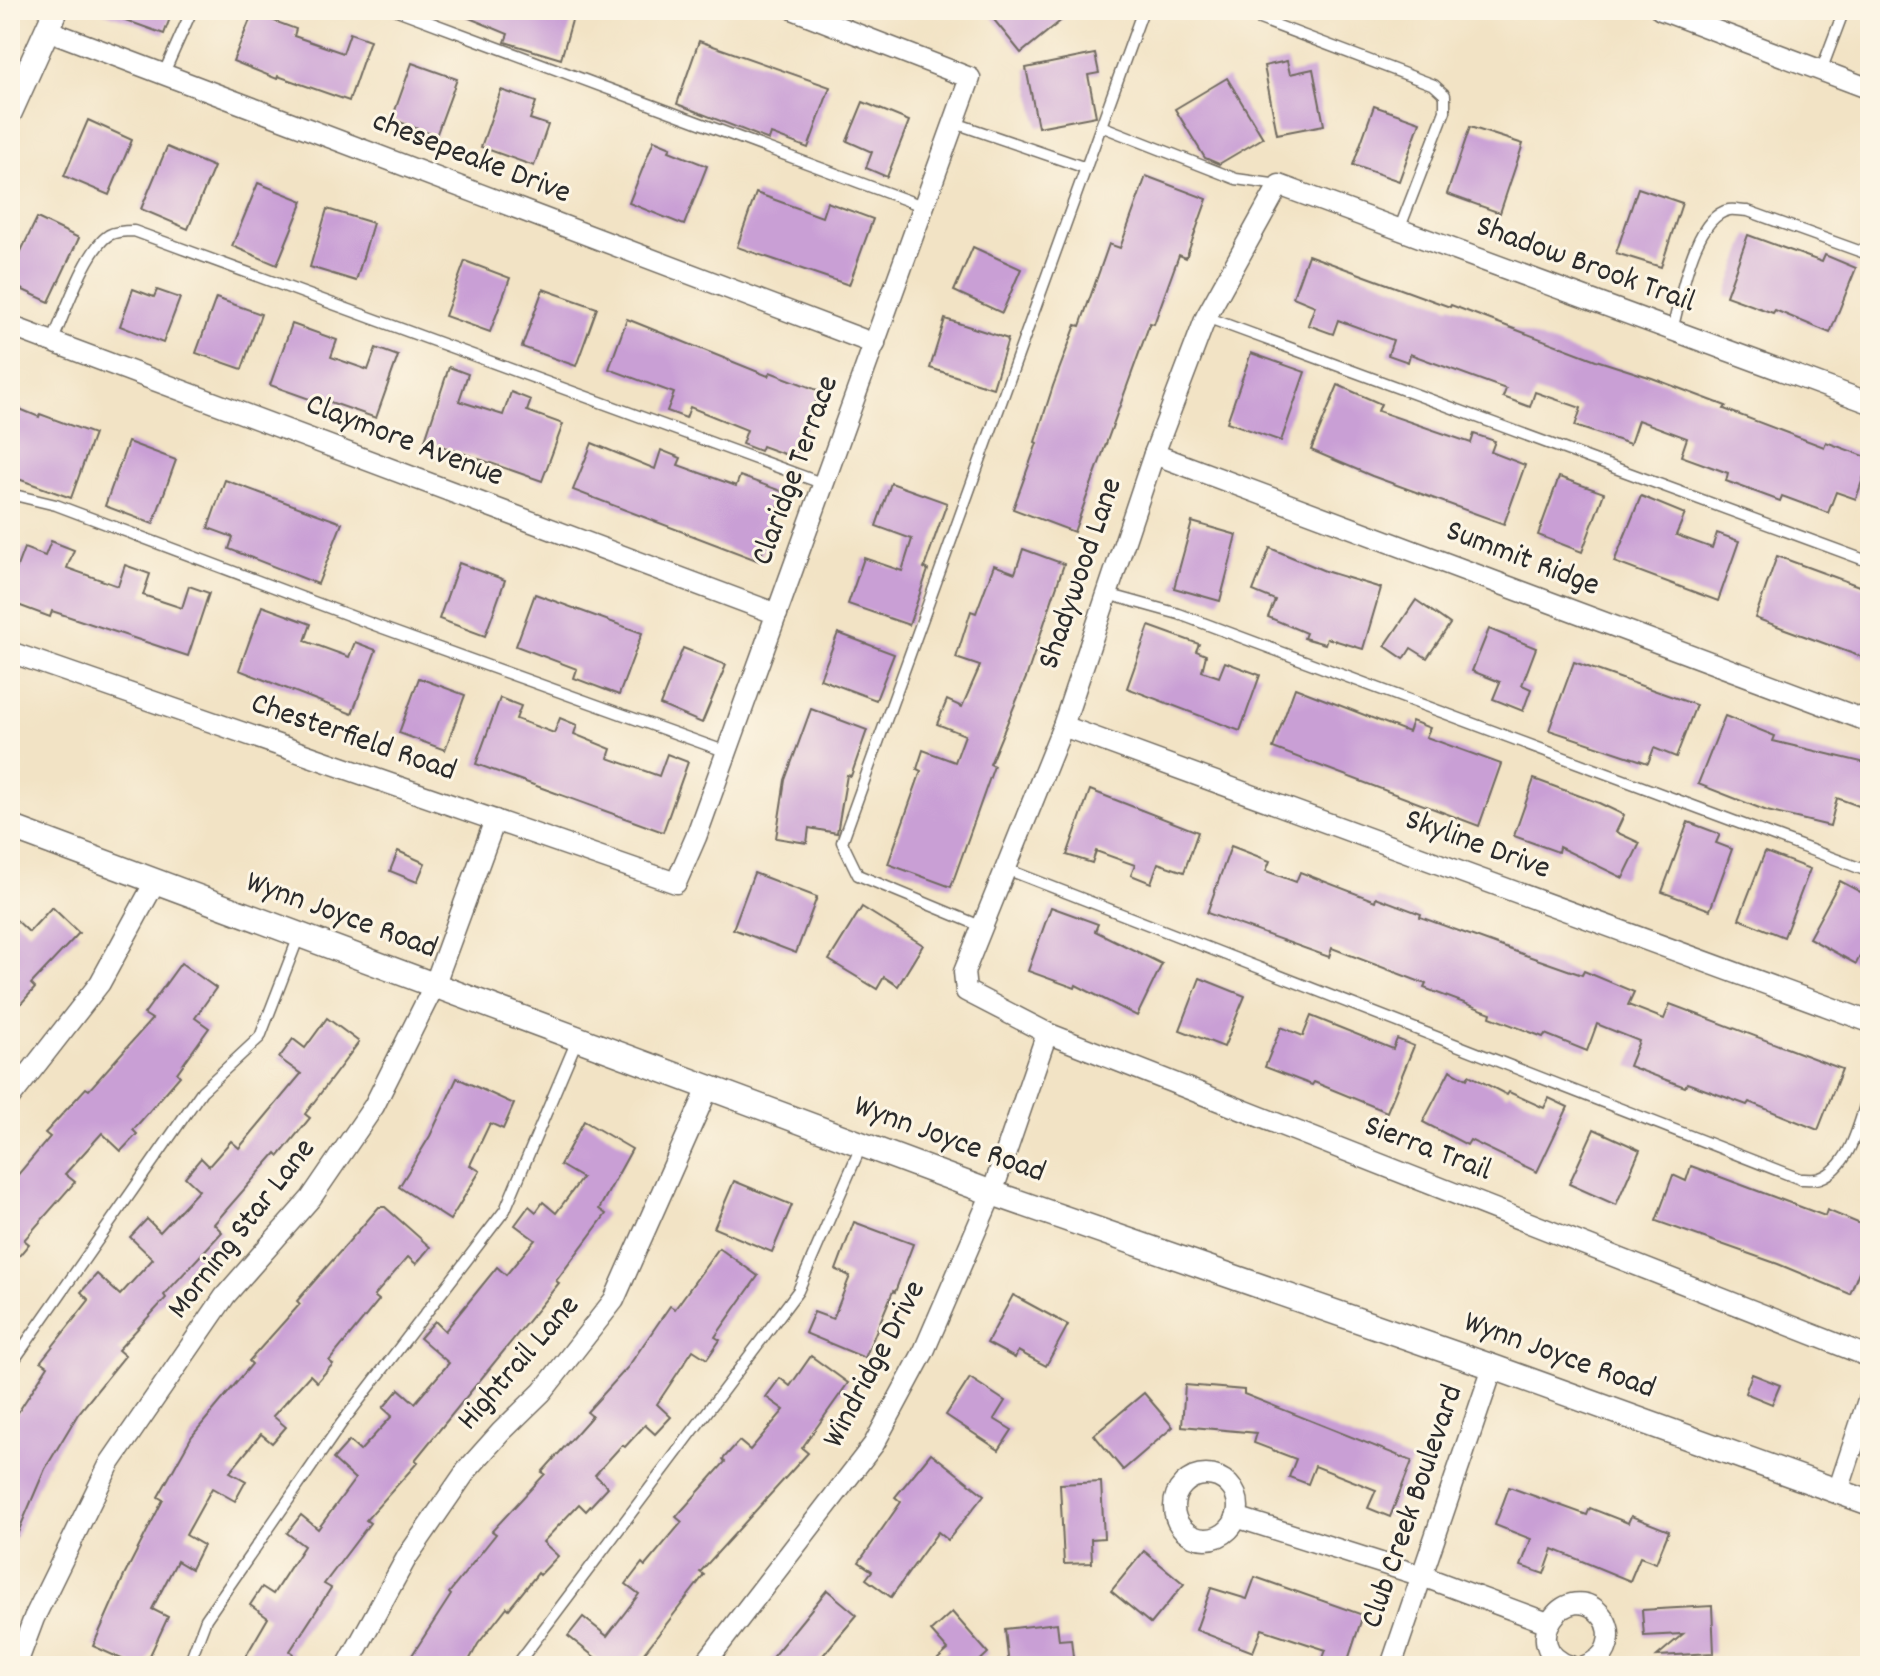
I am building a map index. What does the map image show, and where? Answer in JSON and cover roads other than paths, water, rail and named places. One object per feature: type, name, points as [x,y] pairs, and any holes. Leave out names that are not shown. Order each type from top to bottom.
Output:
[{"type":"street","name":"Claridge Terrace","points":[[676,883],[696,837],[970,78],[795,10]]},
{"type":"street","points":[[1674,12],[1870,89]]},
{"type":"street","name":"chesepeake Drive","points":[[51,20],[163,75],[875,344]]},
{"type":"street","points":[[10,112],[51,20]]},
{"type":"street","name":"Shadow Brook Trail","points":[[1279,185],[1870,403]]},
{"type":"street","name":"Shadywood Lane","points":[[966,991],[964,972],[1063,726],[1154,454],[1206,317],[1279,185]]},
{"type":"street","name":"Claymore Avenue","points":[[10,326],[777,614]]},
{"type":"street","name":"Summit Ridge","points":[[1154,454],[1870,722]]},
{"type":"street","name":"Chesterfield Road","points":[[10,652],[676,883]]},
{"type":"street","name":"Skyline Drive","points":[[1063,726],[1870,1022]]},
{"type":"street","name":"Morning Star Lane","points":[[16,1666],[34,1618],[110,1463],[225,1296],[311,1198],[374,1106],[434,986],[495,820]]},
{"type":"street","name":"Wynn Joyce Road","points":[[10,827],[992,1193],[1493,1367],[1870,1503]]},
{"type":"street","points":[[10,1098],[100,983],[155,882]]},
{"type":"street","name":"Sierra Trail","points":[[966,991],[1047,1033],[1870,1357]]},
{"type":"street","name":"Windridge Drive","points":[[703,1666],[874,1444],[924,1351],[992,1193],[1047,1033]]},
{"type":"street","name":"Hightrail Lane","points":[[347,1666],[407,1557],[467,1470],[542,1392],[614,1300],[709,1086]]},
{"type":"street","name":"Club Creek Boulevard","points":[[1391,1666],[1493,1367]]},
{"type":"street","points":[[1838,1491],[1870,1394]]},
{"type":"street","points":[[1236,1517],[1422,1576],[1548,1623]]},
{"type":"street","points":[[1570,1666],[1558,1661],[1551,1653],[1546,1633],[1554,1614],[1572,1604],[1593,1608],[1601,1614],[1609,1633],[1608,1644],[1597,1661],[1585,1666]]},
{"type":"lane","points":[[163,75],[192,10]]},
{"type":"lane","points":[[397,10],[925,207]]},
{"type":"lane","points":[[983,927],[858,875],[842,842],[1143,10]]},
{"type":"lane","points":[[1236,10],[1434,85],[1445,95],[1445,111],[1399,230]]},
{"type":"lane","points":[[1821,71],[1844,10]]},
{"type":"lane","points":[[955,123],[1086,168]]},
{"type":"lane","points":[[1101,126],[1236,179],[1279,185]]},
{"type":"lane","points":[[1672,330],[1694,250],[1704,229],[1714,217],[1730,209],[1748,211],[1870,255]]},
{"type":"lane","points":[[52,342],[84,269],[102,241],[113,233],[134,231],[824,484]]},
{"type":"lane","points":[[1206,317],[1870,562]]},
{"type":"lane","points":[[10,494],[56,505],[380,627],[727,752]]},
{"type":"lane","points":[[1107,594],[1179,614],[1870,872]]},
{"type":"lane","points":[[1006,869],[1800,1179],[1820,1178],[1848,1152],[1870,1090]]},
{"type":"lane","points":[[10,1366],[202,1091],[260,1037],[299,936]]},
{"type":"lane","points":[[188,1666],[206,1619],[341,1424],[505,1210],[578,1038]]},
{"type":"lane","points":[[516,1666],[798,1291],[862,1144]]}]
